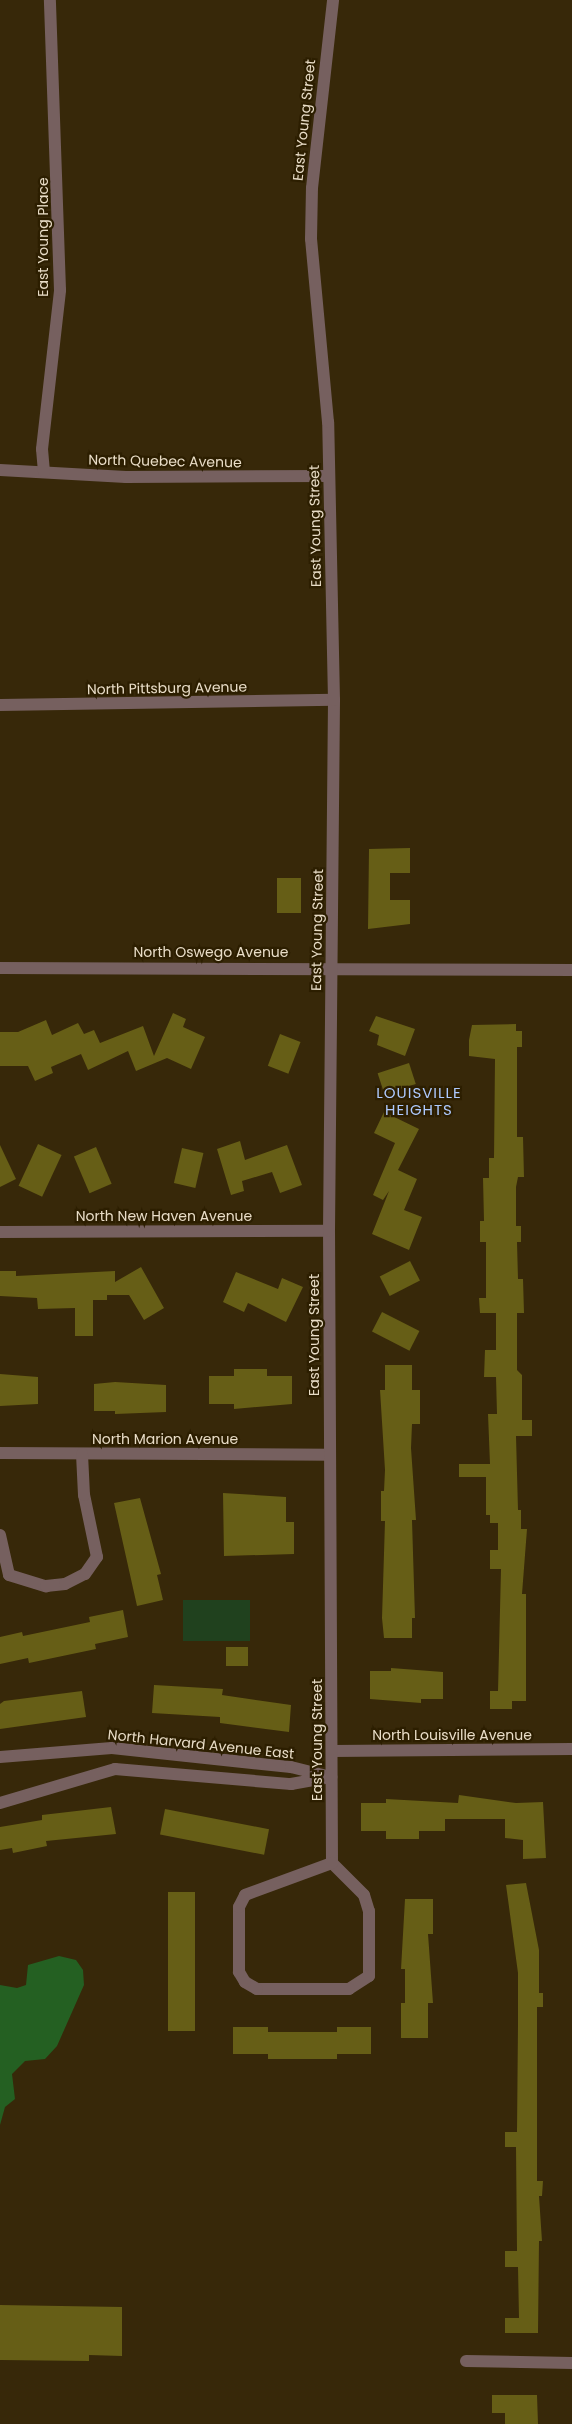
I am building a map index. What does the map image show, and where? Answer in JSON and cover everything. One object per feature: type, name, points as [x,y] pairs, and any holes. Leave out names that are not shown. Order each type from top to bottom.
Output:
[{"type":"street","name":"East Young Place","points":[[44,472],[42,448],[60,290],[50,0]]},
{"type":"street","name":"East Young Street","points":[[332,0],[312,188],[311,239],[329,476],[334,700],[329,1231],[332,1863]]},
{"type":"street","name":"North Quebec Avenue","points":[[0,470],[126,477],[329,476]]},
{"type":"street","name":"North Pittsburg Avenue","points":[[0,705],[334,700]]},
{"type":"street","name":"North Oswego Avenue","points":[[0,968],[331,967],[572,970]]},
{"type":"street","name":"North New Haven Avenue","points":[[0,1232],[329,1231]]},
{"type":"street","name":"North Marion Avenue","points":[[0,1453],[330,1455]]},
{"type":"street","points":[[0,1535],[9,1575],[46,1586],[65,1584],[85,1574],[97,1557],[84,1496],[82,1454]]},
{"type":"street","name":"North Harvard Avenue East","points":[[0,1757],[112,1748],[291,1767],[331,1777]]},
{"type":"street","name":"North Louisville Avenue","points":[[332,1751],[572,1749]]},
{"type":"street","points":[[0,1803],[115,1769],[291,1784],[331,1777]]},
{"type":"street","points":[[332,1863],[364,1896],[369,1910],[369,1976],[349,1989],[257,1989],[245,1982],[239,1972],[239,1906],[245,1895],[332,1863]]},
{"type":"street","points":[[466,2361],[572,2363]]},
{"type":"green space","points":[[183,1600],[250,1600],[250,1641],[183,1641]]},
{"type":"green space","points":[[59,1956],[76,1960],[83,1970],[84,1985],[57,2046],[45,2059],[25,2061],[12,2074],[15,2099],[5,2107],[0,2125],[0,1985],[17,1988],[26,1985],[28,1965]]},
{"type":"building","points":[[410,848],[410,873],[390,873],[390,900],[410,900],[410,924],[368,929],[369,849]]},
{"type":"building","points":[[277,878],[301,878],[301,913],[277,913]]},
{"type":"building","points":[[173,1013],[186,1019],[183,1027],[205,1037],[191,1069],[167,1058],[136,1071],[128,1051],[88,1070],[81,1054],[51,1067],[53,1073],[35,1081],[28,1066],[0,1066],[0,1032],[18,1032],[46,1020],[52,1035],[78,1023],[84,1034],[94,1030],[100,1043],[143,1026],[154,1056]]},
{"type":"building","points":[[376,1016],[415,1029],[405,1056],[377,1045],[379,1035],[369,1031]]},
{"type":"building","points":[[516,1024],[516,1031],[522,1031],[522,1047],[517,1047],[517,1137],[523,1137],[524,1177],[518,1177],[516,1187],[516,1226],[521,1226],[521,1242],[517,1242],[518,1279],[523,1279],[524,1313],[517,1313],[517,1370],[522,1375],[522,1420],[532,1420],[532,1436],[516,1436],[518,1510],[521,1510],[521,1529],[527,1529],[522,1594],[526,1594],[526,1701],[512,1701],[512,1709],[490,1709],[490,1691],[498,1691],[501,1569],[490,1569],[490,1550],[498,1550],[498,1523],[490,1523],[490,1515],[486,1515],[486,1477],[459,1477],[459,1464],[490,1464],[488,1414],[497,1414],[496,1377],[484,1377],[485,1350],[496,1350],[496,1313],[480,1313],[479,1298],[486,1298],[486,1242],[480,1242],[480,1221],[484,1221],[483,1178],[489,1178],[489,1158],[494,1158],[495,1059],[469,1056],[469,1040],[472,1025]]},
{"type":"building","points":[[280,1034],[301,1042],[288,1074],[268,1066]]},
{"type":"building","points":[[409,1063],[416,1084],[384,1094],[378,1073]]},
{"type":"building","points":[[384,1112],[419,1129],[398,1170],[417,1179],[404,1210],[422,1217],[409,1250],[372,1234],[389,1191],[383,1200],[373,1195],[395,1143],[374,1133]]},
{"type":"building","points":[[240,1141],[245,1160],[287,1145],[302,1185],[280,1193],[272,1172],[242,1181],[244,1191],[231,1195],[217,1149]]},
{"type":"building","points":[[38,1144],[62,1155],[42,1197],[19,1186]]},
{"type":"building","points":[[0,1145],[16,1179],[0,1187]]},
{"type":"building","points":[[96,1147],[112,1184],[90,1193],[74,1156]]},
{"type":"building","points":[[182,1148],[203,1153],[195,1188],[174,1183]]},
{"type":"building","points":[[410,1261],[420,1281],[390,1296],[380,1276]]},
{"type":"building","points":[[141,1267],[164,1308],[144,1320],[129,1295],[107,1295],[107,1300],[93,1300],[93,1336],[75,1336],[75,1308],[38,1309],[37,1298],[0,1296],[0,1271],[16,1271],[16,1276],[115,1271],[115,1282]]},
{"type":"building","points":[[236,1272],[278,1289],[282,1278],[303,1287],[286,1322],[248,1303],[244,1312],[223,1302]]},
{"type":"building","points":[[382,1312],[419,1331],[409,1351],[372,1332]]},
{"type":"building","points":[[385,1365],[412,1365],[412,1390],[420,1390],[420,1424],[412,1424],[411,1448],[416,1520],[412,1520],[415,1618],[412,1618],[412,1638],[384,1638],[382,1618],[385,1521],[381,1521],[381,1491],[384,1491],[385,1470],[380,1390],[385,1390]]},
{"type":"building","points":[[234,1369],[267,1369],[267,1376],[292,1376],[292,1404],[234,1409],[234,1404],[209,1404],[209,1376],[234,1376]]},
{"type":"building","points":[[0,1374],[38,1377],[38,1404],[0,1406]]},
{"type":"building","points":[[115,1382],[166,1385],[166,1412],[115,1414],[115,1411],[94,1411],[94,1384]]},
{"type":"building","points":[[223,1493],[286,1497],[286,1522],[294,1522],[294,1554],[224,1556]]},
{"type":"building","points":[[140,1498],[161,1574],[157,1575],[163,1600],[137,1606],[114,1503]]},
{"type":"building","points":[[123,1610],[128,1637],[95,1644],[96,1649],[29,1663],[28,1658],[0,1664],[0,1637],[22,1632],[23,1636],[90,1622],[89,1617]]},
{"type":"building","points":[[226,1647],[248,1647],[248,1666],[226,1666]]},
{"type":"building","points":[[391,1668],[443,1672],[443,1699],[421,1699],[421,1703],[370,1699],[370,1671],[391,1671]]},
{"type":"building","points":[[154,1685],[223,1689],[222,1695],[291,1705],[289,1732],[220,1723],[220,1717],[152,1713]]},
{"type":"building","points":[[82,1691],[86,1717],[0,1729],[0,1704],[4,1701]]},
{"type":"building","points":[[459,1795],[516,1803],[543,1802],[546,1858],[523,1859],[523,1840],[505,1838],[505,1819],[445,1819],[445,1831],[419,1831],[419,1839],[386,1839],[386,1831],[361,1831],[361,1803],[386,1803],[386,1799],[458,1803]]},
{"type":"building","points":[[111,1807],[116,1834],[46,1841],[47,1846],[13,1853],[12,1848],[0,1850],[0,1827],[42,1820],[42,1815]]},
{"type":"building","points":[[165,1809],[269,1829],[264,1855],[160,1835]]},
{"type":"building","points":[[526,1883],[539,1950],[539,1993],[543,1993],[543,2007],[537,2007],[537,2181],[543,2181],[542,2196],[539,2196],[542,2241],[539,2241],[538,2333],[505,2333],[505,2318],[519,2318],[518,2267],[505,2267],[505,2251],[517,2251],[516,2147],[505,2147],[505,2132],[517,2132],[518,2023],[518,1973],[506,1885]]},
{"type":"building","points":[[168,1892],[195,1892],[195,2031],[168,2031]]},
{"type":"building","points":[[405,1899],[433,1899],[433,1934],[428,1934],[433,2003],[428,2003],[428,2038],[401,2038],[401,2003],[405,2003],[405,1969],[401,1969]]},
{"type":"building","points":[[233,2027],[268,2027],[268,2032],[337,2032],[337,2027],[371,2027],[371,2054],[337,2054],[337,2059],[268,2059],[268,2054],[233,2054]]},
{"type":"building","points":[[0,2305],[122,2307],[122,2356],[89,2355],[89,2361],[0,2360]]},
{"type":"building","points":[[492,2395],[537,2395],[538,2424],[505,2424],[505,2413],[492,2413]]},
{"type":"district","name":"LOUISVILLE HEIGHTS","points":[[419,1100]]}]
